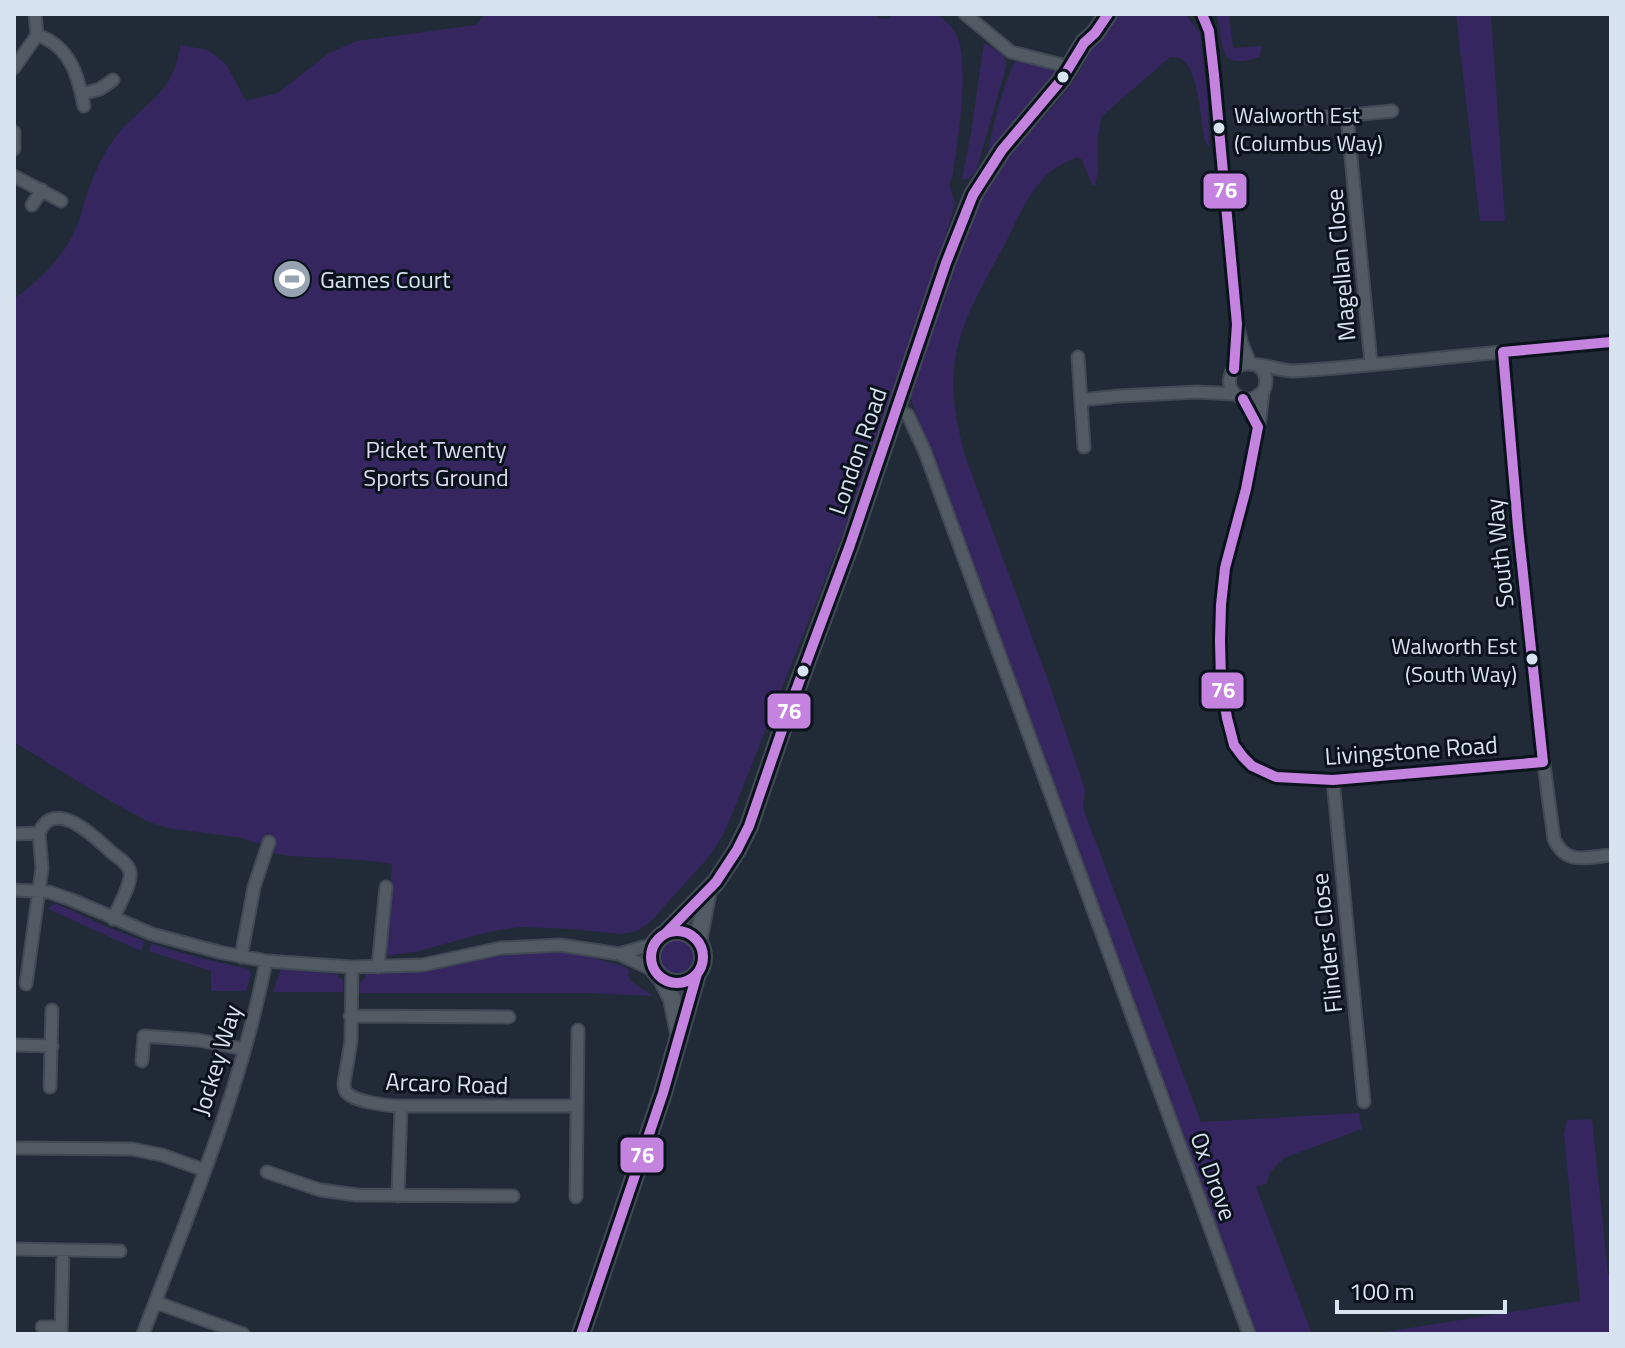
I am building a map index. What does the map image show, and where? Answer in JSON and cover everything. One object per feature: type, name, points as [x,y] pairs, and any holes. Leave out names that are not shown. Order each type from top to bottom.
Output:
[{"type":"main road","name":"London Road","points":[[1084,43],[1093,14]]},
{"type":"main road","name":"London Road","points":[[660,939],[707,893],[732,859],[749,826],[946,263],[976,189],[1002,150],[1043,103],[1108,14]]},
{"type":"main road","name":"London Road","points":[[679,1034],[703,958],[698,942],[707,893]]},
{"type":"main road","points":[[581,1334],[659,1105],[679,1034],[672,999],[651,958],[660,939],[674,931],[683,932],[698,942]]},
{"type":"main road","points":[[659,975],[669,982],[684,982],[697,974]]},
{"type":"street","points":[[14,68],[37,35],[35,14]]},
{"type":"street","points":[[965,14],[1011,52],[1070,67]]},
{"type":"street","points":[[1202,14],[1209,31],[1214,75],[1237,324],[1242,344],[1266,376],[1264,388]]},
{"type":"street","points":[[37,35],[54,43],[66,54],[76,72],[84,106]]},
{"type":"street","points":[[82,94],[100,89],[113,80]]},
{"type":"street","points":[[1309,119],[1392,111]]},
{"type":"street","name":"Magellan Close","points":[[1347,116],[1371,363]]},
{"type":"street","points":[[14,132],[14,149]]},
{"type":"street","points":[[14,176],[61,201]]},
{"type":"street","points":[[32,205],[42,190]]},
{"type":"street","points":[[1237,324],[1230,387],[1258,427]]},
{"type":"street","points":[[1197,392],[1232,374],[1239,365],[1254,364],[1290,371],[1611,342]]},
{"type":"street","name":"South Way","points":[[1503,352],[1518,527],[1554,839],[1564,854],[1575,858],[1611,855]]},
{"type":"street","points":[[1078,357],[1084,447]]},
{"type":"street","points":[[1081,400],[1197,392],[1256,398],[1264,388],[1290,371]]},
{"type":"street","name":"Livingstone Road","points":[[1264,388],[1246,489],[1225,568],[1221,605],[1221,681],[1234,745],[1252,766],[1276,777],[1333,780],[1543,762]]},
{"type":"street","name":"Ox Drove","points":[[897,409],[908,415],[925,452],[1249,1334]]},
{"type":"street","name":"Flinders Close","points":[[1333,780],[1364,1102]]},
{"type":"street","points":[[26,984],[40,891],[41,826],[52,820],[72,821],[96,837],[129,867],[129,881],[113,919]]},
{"type":"street","points":[[14,834],[39,833]]},
{"type":"street","points":[[241,957],[254,887],[269,842]]},
{"type":"street","points":[[378,967],[386,887]]},
{"type":"street","points":[[14,890],[40,891],[72,900],[152,934],[266,961],[352,967],[422,965],[488,950],[560,945],[619,954],[659,975]]},
{"type":"street","points":[[619,954],[660,939]]},
{"type":"street","name":"Jockey Way","points":[[143,1334],[233,1088],[266,961]]},
{"type":"street","name":"Arcaro Road","points":[[352,967],[350,1054],[344,1083],[346,1092],[354,1098],[401,1106],[577,1106]]},
{"type":"street","points":[[50,1087],[52,1010]]},
{"type":"street","points":[[350,1016],[509,1017]]},
{"type":"street","points":[[576,1197],[578,1030]]},
{"type":"street","points":[[142,1061],[144,1036],[198,1040],[244,1049]]},
{"type":"street","points":[[14,1045],[52,1046]]},
{"type":"street","points":[[398,1196],[401,1106]]},
{"type":"street","points":[[14,1148],[132,1149],[162,1155],[204,1170]]},
{"type":"street","points":[[267,1172],[328,1192],[357,1195],[513,1196]]},
{"type":"street","points":[[14,1249],[120,1251]]},
{"type":"street","points":[[42,1327],[61,1331],[63,1250]]},
{"type":"street","points":[[155,1302],[243,1334]]},
{"type":"green space","name":"Picket Twenty Sports Ground","points":[[485,14],[877,14],[878,18],[889,19],[891,14],[935,14],[953,29],[962,56],[961,108],[949,184],[955,203],[935,273],[861,488],[731,817],[707,859],[651,921],[637,931],[621,934],[522,927],[385,956],[392,864],[290,856],[273,853],[260,844],[242,838],[168,828],[149,822],[14,742],[14,299],[41,277],[64,250],[77,227],[105,153],[119,132],[166,85],[180,45],[208,50],[226,64],[246,101],[278,93],[329,53],[357,41],[476,25]]},
{"type":"green space","points":[[1122,14],[1185,14],[1200,33],[1209,147],[1205,141],[1192,74],[1188,65],[1178,58],[1170,57],[1101,117],[1095,185],[1092,185],[1078,157],[1058,166],[1046,176],[1023,207],[977,297],[964,325],[956,355],[953,392],[956,413],[965,456],[1085,790],[1083,808],[1201,1122],[1359,1113],[1362,1129],[1284,1158],[1270,1172],[1267,1183],[1256,1187],[1312,1334],[1255,1334],[909,394],[915,390],[915,378],[975,206],[1016,147],[1075,79],[1098,38]]},
{"type":"green space","points":[[1216,14],[1229,15],[1233,48],[1262,46],[1259,57],[1245,61],[1228,58]]},
{"type":"green space","points":[[1456,14],[1491,14],[1505,221],[1480,221]]},
{"type":"green space","points":[[984,43],[1003,55],[1006,67],[976,172],[968,179],[962,179],[971,133]]},
{"type":"green space","points":[[1015,62],[1049,66],[1055,71],[1055,76],[987,157],[1010,72]]},
{"type":"green space","points":[[57,904],[144,941],[141,951],[48,909]]},
{"type":"green space","points":[[676,937],[690,943],[696,957],[690,971],[676,977],[662,971],[656,957],[662,943]]},
{"type":"green space","points":[[151,944],[248,969],[251,974],[246,991],[211,991],[211,971],[149,951]]},
{"type":"green space","points":[[534,951],[574,953],[623,966],[630,970],[628,975],[631,981],[653,996],[359,993],[365,973],[439,969],[487,957]]},
{"type":"green space","points":[[281,969],[338,974],[343,980],[343,992],[273,992]]},
{"type":"green space","points":[[1592,1119],[1608,1274],[1611,1274],[1611,1334],[1373,1334],[1580,1301],[1564,1134],[1567,1120]]},
{"type":"transit line","name":"76","points":[[666,933],[716,882],[749,826],[850,545],[946,263],[973,195],[1002,150],[1062,79],[1084,43],[1108,14]]},
{"type":"transit line","name":"76","points":[[1202,14],[1209,31],[1214,75],[1237,324],[1234,369]]},
{"type":"transit line","name":"76","points":[[1243,399],[1258,427],[1246,489],[1225,568],[1220,640],[1221,681],[1227,718],[1234,745],[1243,757],[1252,766],[1276,777],[1333,780],[1543,762],[1503,352],[1611,342]]},
{"type":"transit line","name":"76","points":[[677,931],[695,939],[703,957],[695,975],[677,983],[659,975],[651,957],[659,939],[677,931]]},
{"type":"transit line","name":"76","points":[[581,1334],[663,1093],[697,974]]},
{"type":"place","name":"Walworth Est (Columbus Way)","points":[[1219,128]]},
{"type":"place","name":"Games Court","points":[[292,279]]},
{"type":"place","name":"Walworth Est (South Way)","points":[[1532,659]]}]
